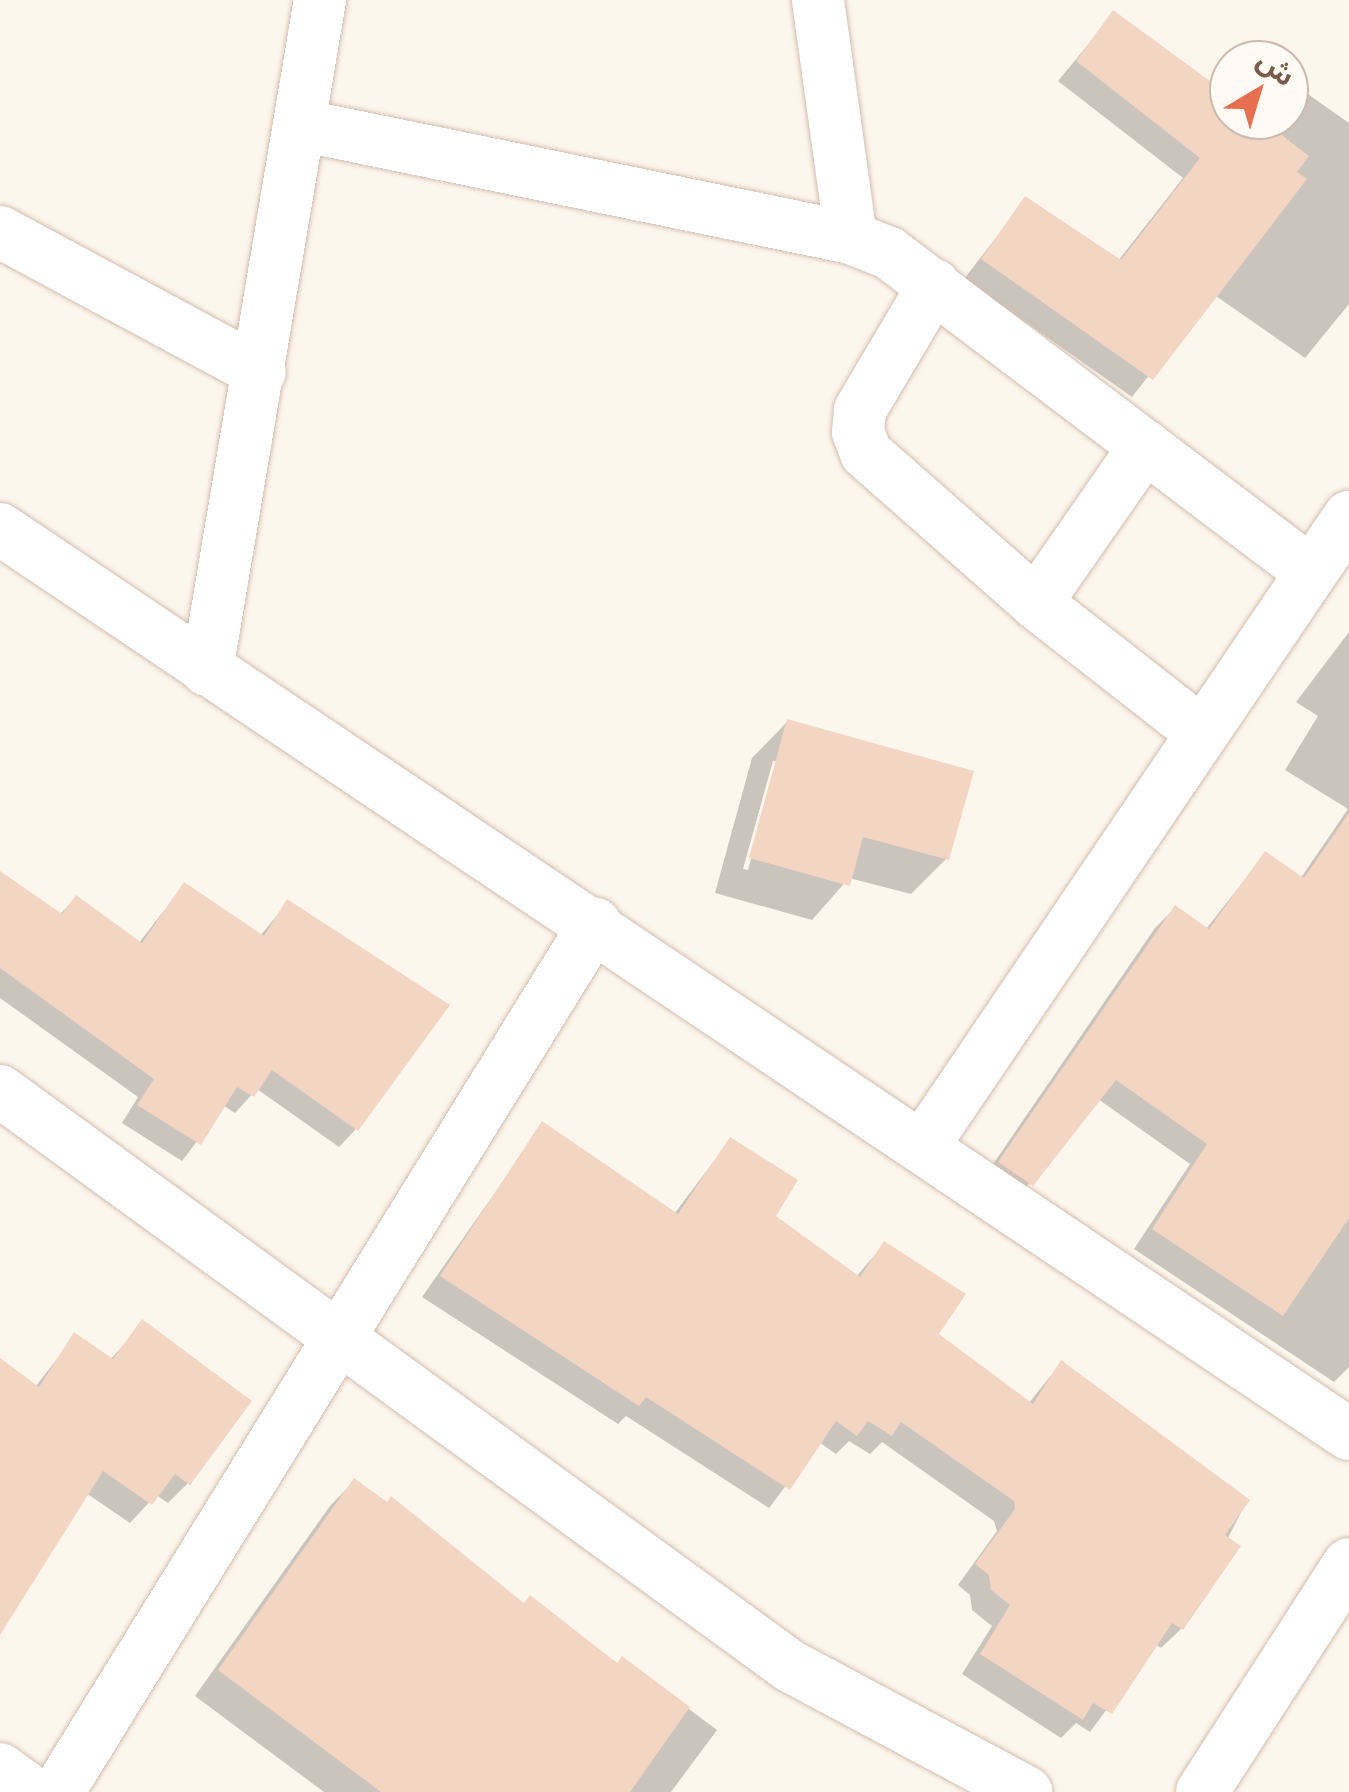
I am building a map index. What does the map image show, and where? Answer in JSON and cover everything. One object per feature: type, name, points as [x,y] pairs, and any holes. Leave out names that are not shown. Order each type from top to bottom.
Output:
[{"type":"street","points":[[207,670],[320,0]]},
{"type":"street","points":[[818,0],[851,238]]},
{"type":"street","points":[[300,125],[851,238],[889,253],[1312,572]]},
{"type":"street","points":[[0,232],[260,372]]},
{"type":"street","points":[[934,284],[879,370],[860,410],[858,432],[866,453],[1036,603],[1200,730]]},
{"type":"street","points":[[1036,603],[1145,446]]},
{"type":"street","points":[[922,1146],[1200,730],[1349,517]]},
{"type":"street","points":[[0,529],[595,924],[1349,1434]]},
{"type":"street","points":[[58,1792],[595,924]]},
{"type":"street","points":[[0,1091],[790,1666],[1026,1792]]},
{"type":"street","points":[[1202,1792],[1349,1564]]},
{"type":"street","points":[[0,1769],[32,1792]]},
{"type":"building","points":[[1113,10],[1209,80],[1209,140],[1288,140],[1309,156],[1297,172],[1307,179],[1153,380],[981,259],[1025,196],[1121,260],[1200,158],[1076,61]]},
{"type":"building","points":[[787,719],[974,771],[949,860],[863,837],[850,886],[749,858]]},
{"type":"building","points":[[1349,813],[1349,1218],[1283,1316],[1152,1229],[1207,1144],[1116,1080],[1033,1186],[998,1162],[1175,905],[1209,929],[1265,851],[1304,878]]},
{"type":"building","points":[[0,871],[62,914],[76,895],[142,943],[184,882],[264,936],[287,899],[450,1005],[358,1131],[272,1070],[254,1097],[237,1087],[201,1145],[137,1105],[154,1079],[0,968]]},
{"type":"building","points":[[542,1121],[678,1214],[730,1137],[798,1180],[776,1216],[860,1277],[884,1241],[966,1294],[939,1334],[1033,1404],[1061,1360],[1250,1500],[1225,1535],[1241,1546],[1183,1630],[1172,1623],[1112,1714],[1093,1703],[1083,1720],[980,1654],[1010,1605],[991,1590],[989,1575],[975,1564],[1015,1509],[1014,1501],[901,1422],[892,1436],[868,1421],[857,1436],[836,1421],[790,1490],[646,1397],[639,1406],[440,1276]]},
{"type":"building","points":[[142,1319],[252,1401],[190,1485],[175,1474],[152,1505],[103,1471],[0,1635],[0,1358],[39,1387],[74,1332],[113,1359]]},
{"type":"building","points":[[354,1478],[387,1502],[391,1496],[524,1603],[530,1595],[617,1663],[622,1656],[690,1707],[630,1792],[381,1792],[218,1670]]}]
